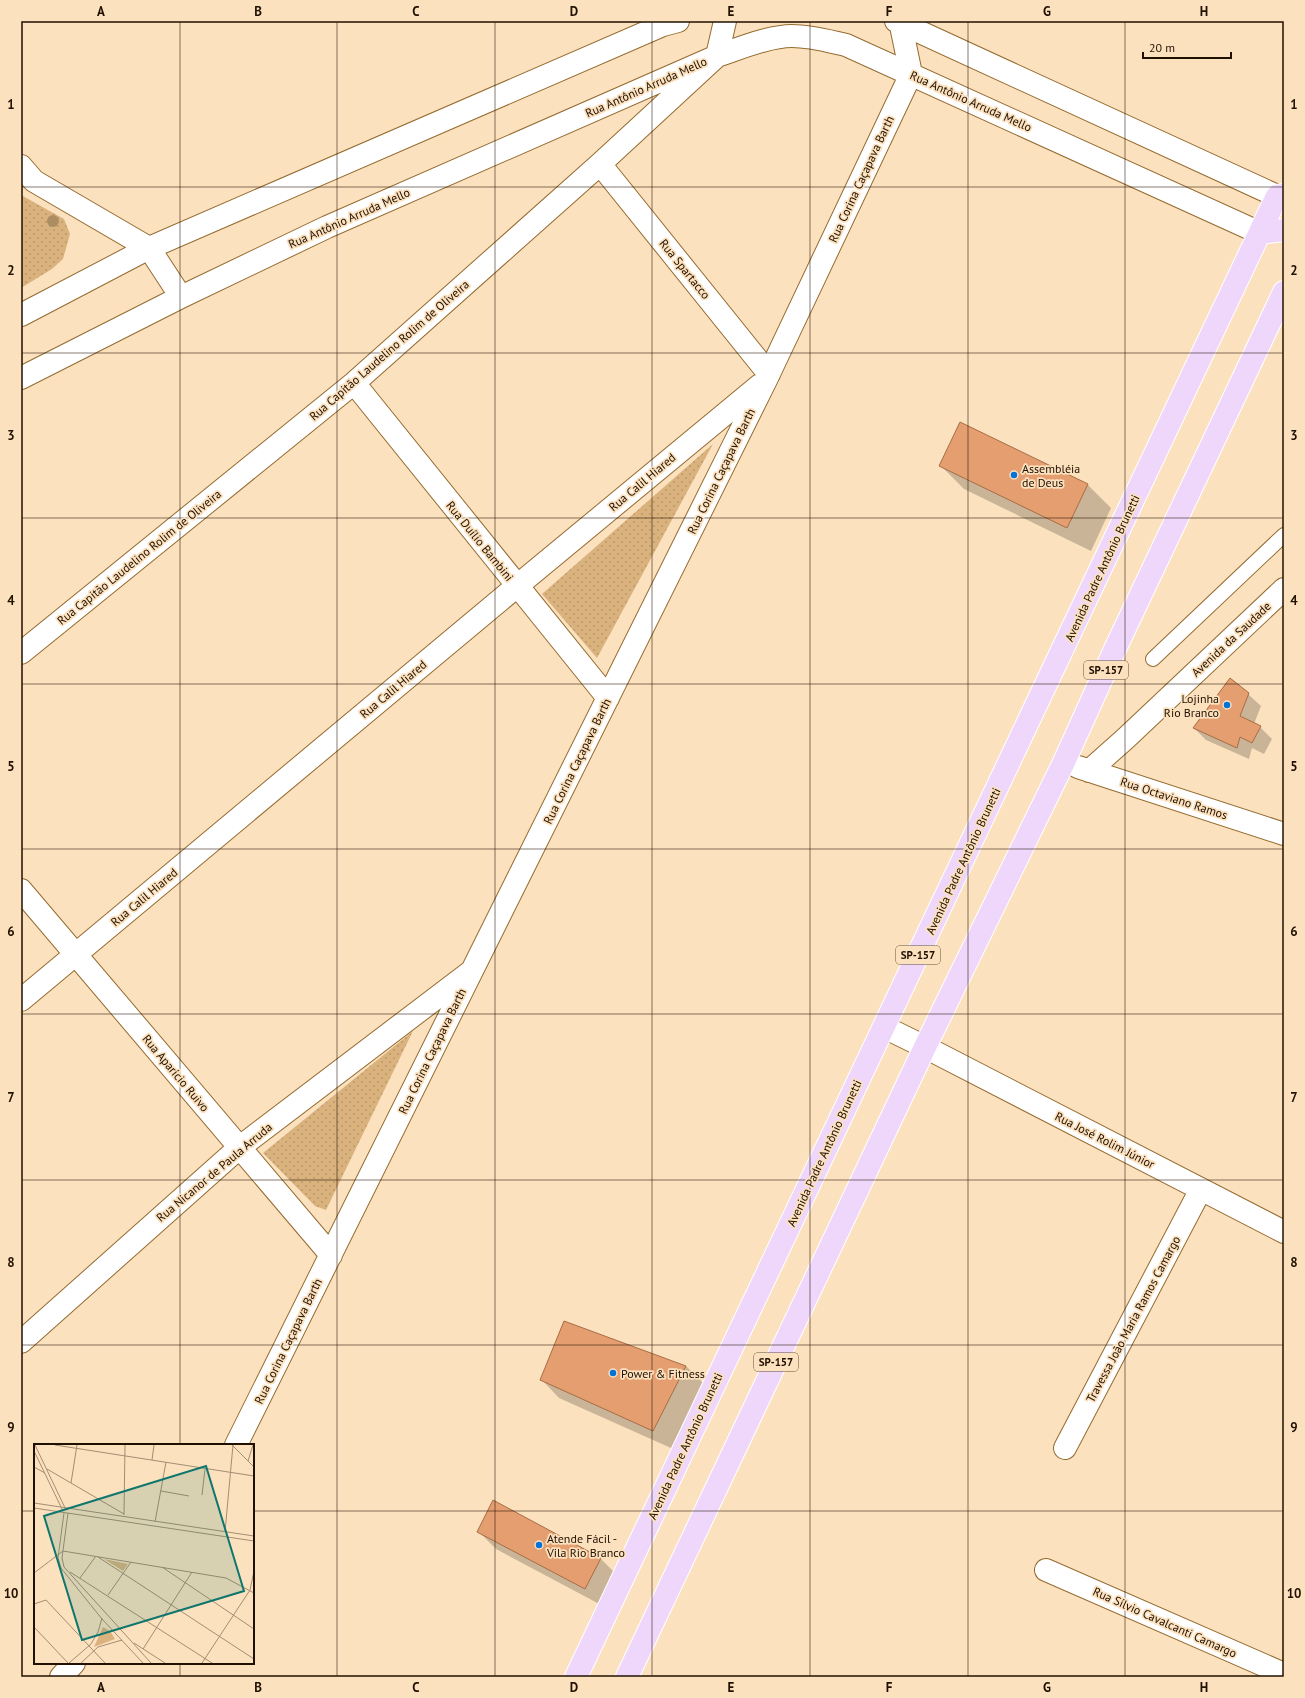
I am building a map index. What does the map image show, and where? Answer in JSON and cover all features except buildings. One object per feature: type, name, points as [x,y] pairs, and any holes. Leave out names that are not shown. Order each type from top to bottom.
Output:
[{"type":"main road","name":"Avenida Padre Antônio Brunetti","points":[[576,1677],[1260,233],[1281,195]]},
{"type":"main road","points":[[1260,233],[1284,230]]},
{"type":"main road","name":"SP-157","points":[[627,1677],[925,1047],[1064,762],[1284,292]]},
{"type":"street","points":[[21,315],[150,248],[656,28],[678,21]]},
{"type":"street","points":[[717,56],[725,21]]},
{"type":"street","points":[[899,22],[911,74]]},
{"type":"street","points":[[899,22],[1281,195]]},
{"type":"street","name":"Rua Antônio Arruda Mello","points":[[21,378],[182,297],[327,227],[717,56],[760,42],[790,36],[816,38],[846,45],[1260,233]]},
{"type":"street","name":"Rua Capitão Laudelino Rolim de Oliveira","points":[[21,653],[354,383],[600,164],[717,56]]},
{"type":"street","name":"Rua Corina Caçapava Barth","points":[[236,1444],[767,377],[911,74]]},
{"type":"street","name":"Rua Spartacco","points":[[600,164],[767,377]]},
{"type":"street","points":[[21,166],[34,181],[150,248],[182,297]]},
{"type":"street","name":"Rua Calil Hiared","points":[[21,1000],[767,377]]},
{"type":"street","name":"Rua Duílio Bambini","points":[[354,383],[608,698]]},
{"type":"street","name":"Avenida da Saudade","points":[[1089,771],[1284,589]]},
{"type":"street","name":"Rua Octaviano Ramos","points":[[1064,762],[1284,834]]},
{"type":"street","name":"Rua Aparício Ruivo","points":[[21,890],[331,1255]]},
{"type":"street","name":"Rua Nicanor de Paula Arruda","points":[[21,1342],[240,1147],[473,970]]},
{"type":"street","name":"Rua José Rolim Júnior","points":[[884,1027],[1284,1232]]},
{"type":"street","name":"Travessa João Maria Ramos Camargo","points":[[1065,1448],[1201,1189]]},
{"type":"street","name":"Rua Sílvio Cavalcanti Camargo","points":[[1046,1570],[1284,1674]]},
{"type":"street","points":[[61,1677],[73,1664]]},
{"type":"lane","points":[[1153,659],[1284,535]]},
{"type":"shaded area","points":[[21,195],[64,219],[70,234],[63,259],[52,269],[21,288]]},
{"type":"shaded area","points":[[713,444],[597,658],[542,594]]},
{"type":"shaded area","points":[[413,1031],[326,1210],[315,1206],[263,1153]]},
{"type":"place","name":"Assembléia de Deus","points":[[1014,475]]},
{"type":"place","name":"Lojinha Rio Branco","points":[[1227,705]]},
{"type":"place","name":"Power & Fitness","points":[[613,1373]]},
{"type":"place","name":"Atende Fácil - Vila Rio Branco","points":[[539,1545]]}]
